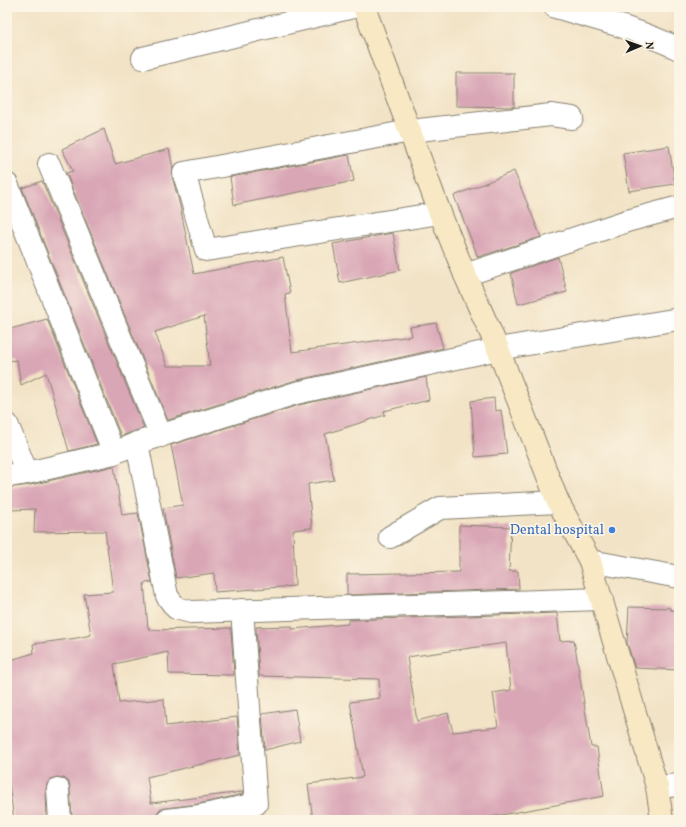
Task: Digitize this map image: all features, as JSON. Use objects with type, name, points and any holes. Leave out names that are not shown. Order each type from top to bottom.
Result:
[{"type":"main road","points":[[364,7],[440,213],[465,275],[498,349],[558,502],[590,562],[656,787],[662,820]]},
{"type":"street","points":[[143,58],[354,7]]},
{"type":"street","points":[[555,7],[603,14],[679,49]]},
{"type":"street","points":[[440,213],[206,250],[184,173],[410,131],[551,115],[572,118]]},
{"type":"street","points":[[49,164],[161,436]]},
{"type":"street","points":[[7,184],[114,453]]},
{"type":"street","points":[[465,275],[627,221],[679,207]]},
{"type":"street","points":[[7,424],[17,474],[114,453],[137,443],[296,393],[498,349],[679,318]]},
{"type":"street","points":[[137,443],[167,596],[176,608],[191,612],[602,599]]},
{"type":"street","points":[[390,537],[440,508],[558,502]]},
{"type":"street","points":[[590,562],[679,577]]},
{"type":"street","points":[[167,820],[200,816],[256,804],[242,610]]},
{"type":"street","points":[[656,787],[679,785]]},
{"type":"street","points":[[58,789],[60,820]]},
{"type":"building","points":[[456,73],[514,73],[514,107],[456,106]]},
{"type":"building","points":[[104,129],[115,164],[169,149],[173,168],[172,176],[180,206],[194,274],[283,257],[290,293],[285,294],[292,352],[412,336],[410,327],[436,323],[443,348],[293,381],[168,420],[66,173],[73,171],[62,149]],"holes":[[[204,316],[210,366],[167,366],[155,332]]]},
{"type":"building","points":[[669,146],[675,184],[629,191],[623,153]]},
{"type":"building","points":[[349,155],[354,181],[234,205],[230,177]]},
{"type":"building","points":[[514,171],[541,237],[478,257],[454,196]]},
{"type":"building","points":[[42,181],[144,428],[121,436],[22,188]]},
{"type":"building","points":[[393,233],[400,270],[340,283],[333,244]]},
{"type":"building","points":[[558,257],[567,292],[518,304],[511,273]]},
{"type":"building","points":[[47,319],[97,444],[69,451],[46,373],[21,385],[17,360],[7,361],[7,330]]},
{"type":"building","points":[[426,377],[429,400],[384,411],[385,415],[325,434],[334,480],[308,484],[312,528],[293,530],[295,586],[215,592],[214,573],[176,578],[163,508],[183,505],[171,445],[299,405]]},
{"type":"building","points":[[494,398],[495,411],[501,410],[507,454],[475,457],[471,401]]},
{"type":"building","points":[[114,466],[122,515],[138,513],[152,582],[144,583],[148,628],[150,628],[150,630],[231,628],[234,675],[169,674],[168,652],[114,664],[119,703],[164,699],[166,726],[237,717],[240,755],[147,777],[151,803],[243,792],[243,794],[198,804],[165,808],[159,810],[155,820],[72,820],[69,782],[64,778],[57,777],[51,779],[47,784],[47,820],[14,820],[7,770],[7,661],[34,653],[33,644],[91,635],[84,594],[113,592],[105,531],[34,532],[35,509],[12,510],[12,502],[7,502],[7,488],[30,485]]},
{"type":"building","points":[[459,525],[511,527],[509,571],[518,571],[519,589],[347,595],[347,574],[459,572]]},
{"type":"building","points":[[629,607],[670,608],[670,610],[679,611],[679,670],[635,668],[627,643]]},
{"type":"building","points":[[557,613],[560,641],[574,640],[591,747],[597,747],[604,796],[474,820],[313,820],[308,784],[363,777],[350,702],[380,698],[379,679],[259,676],[256,627],[292,626],[292,629],[348,624],[348,620]],"holes":[[[506,643],[511,690],[493,693],[498,727],[453,732],[448,713],[417,721],[407,657]]]},
{"type":"building","points":[[295,709],[300,741],[265,750],[262,714]]},
{"type":"place","name":"Dental hospital","points":[[612,530]]}]
